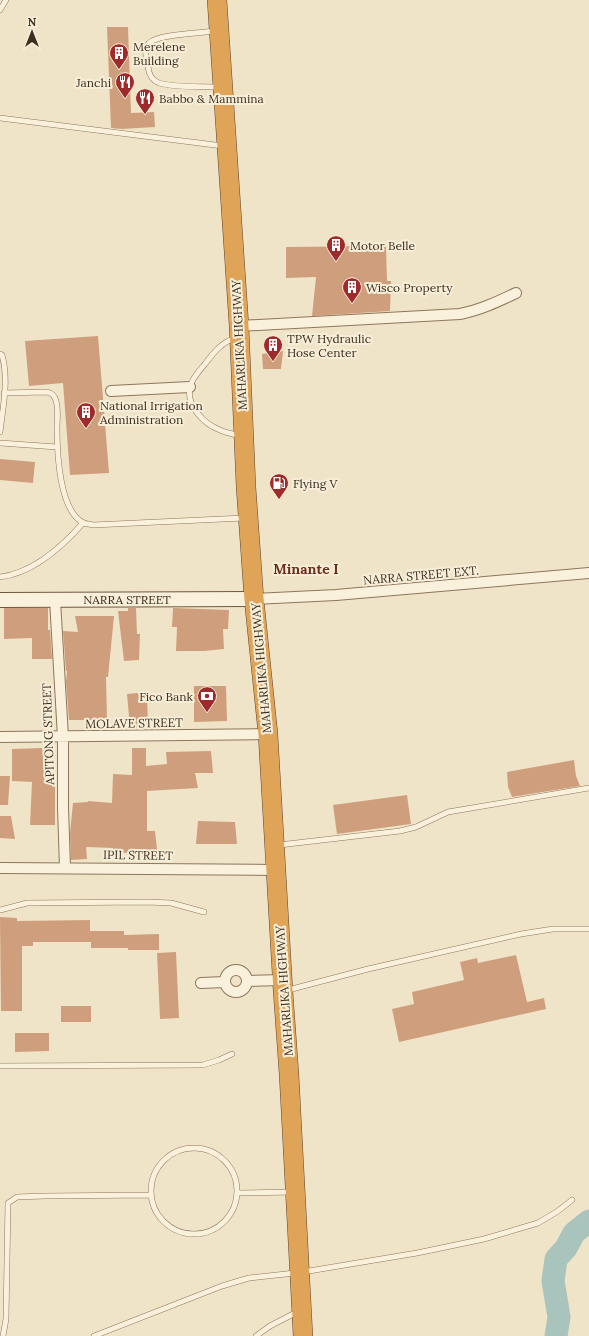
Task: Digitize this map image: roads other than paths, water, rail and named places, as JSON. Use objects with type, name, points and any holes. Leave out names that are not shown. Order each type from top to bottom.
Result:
[{"type":"highway","name":"MAHARLIKA HIGHWAY","points":[[217,0],[239,331],[243,437],[254,599],[268,734],[282,985],[296,1192],[303,1334]]},
{"type":"street","points":[[239,331],[460,314],[489,306],[516,293]]},
{"type":"street","points":[[111,391],[190,387]]},
{"type":"street","name":"NARRA STREET EXT.","points":[[254,599],[336,595],[589,573]]},
{"type":"street","name":"NARRA STREET","points":[[0,600],[254,599]]},
{"type":"street","name":"APITONG STREET","points":[[55,600],[63,737],[65,868]]},
{"type":"street","name":"MOLAVE STREET","points":[[0,737],[268,734]]},
{"type":"street","name":"IPIL STREET","points":[[0,868],[276,870]]},
{"type":"street","points":[[236,970],[244,973],[248,982],[245,989],[237,993],[229,990],[225,982],[228,973],[236,970]]},
{"type":"street","points":[[201,983],[225,982]]},
{"type":"street","points":[[248,982],[282,985]]},
{"type":"lane","points":[[0,10],[6,0]]},
{"type":"lane","points":[[219,31],[166,37],[154,40],[148,44],[146,49],[146,60],[149,74],[152,79],[158,83],[184,86],[223,87]]},
{"type":"lane","points":[[0,118],[226,147]]},
{"type":"lane","points":[[239,331],[218,348],[194,378],[190,387],[191,401],[194,409],[200,416],[221,431],[243,437]]},
{"type":"lane","points":[[0,354],[2,355],[4,366],[4,393],[0,432]]},
{"type":"lane","points":[[4,393],[50,392],[54,396],[57,404],[57,447],[62,486],[73,514],[83,522],[93,525],[249,518]]},
{"type":"lane","points":[[0,443],[57,447]]},
{"type":"lane","points":[[0,577],[6,577],[29,568],[44,559],[68,540],[83,522]]},
{"type":"lane","points":[[274,845],[400,831],[416,827],[448,812],[589,788]]},
{"type":"lane","points":[[0,910],[27,903],[147,902],[171,903],[204,912]]},
{"type":"lane","points":[[282,985],[368,969],[521,934],[553,929],[589,929]]},
{"type":"lane","points":[[0,1066],[203,1065],[232,1054]]},
{"type":"lane","points":[[194,1148],[211,1151],[225,1161],[235,1176],[238,1193],[234,1209],[223,1223],[212,1230],[199,1234],[182,1232],[167,1224],[156,1211],[151,1195],[151,1185],[162,1162],[177,1152],[194,1148]]},
{"type":"lane","points":[[238,1193],[296,1192]]},
{"type":"lane","points":[[3,1336],[6,1318],[8,1203],[17,1197],[151,1195]]},
{"type":"lane","points":[[94,1336],[222,1286],[249,1278],[417,1254],[484,1239],[538,1223],[558,1211],[572,1200]]},
{"type":"lane","points":[[256,1336],[270,1326],[301,1310]]},
{"type":"waterway","points":[[556,1336],[559,1317],[553,1281],[556,1259],[566,1248],[574,1233],[589,1221]]},
{"type":"place","name":"Merelene Building","points":[[119,70]]},
{"type":"place","name":"Janchi","points":[[125,99]]},
{"type":"place","name":"Babbo & Mammina","points":[[145,115]]},
{"type":"place","name":"Motor Belle","points":[[336,262]]},
{"type":"place","name":"Wisco Property","points":[[352,304]]},
{"type":"place","name":"TPW Hydraulic Hose Center","points":[[273,362]]},
{"type":"place","name":"National Irrigation Administration","points":[[86,429]]},
{"type":"place","name":"Flying V","points":[[279,500]]},
{"type":"place","name":"Fico Bank","points":[[207,713]]},
{"type":"district","name":"Minante I","points":[[306,569]]}]
